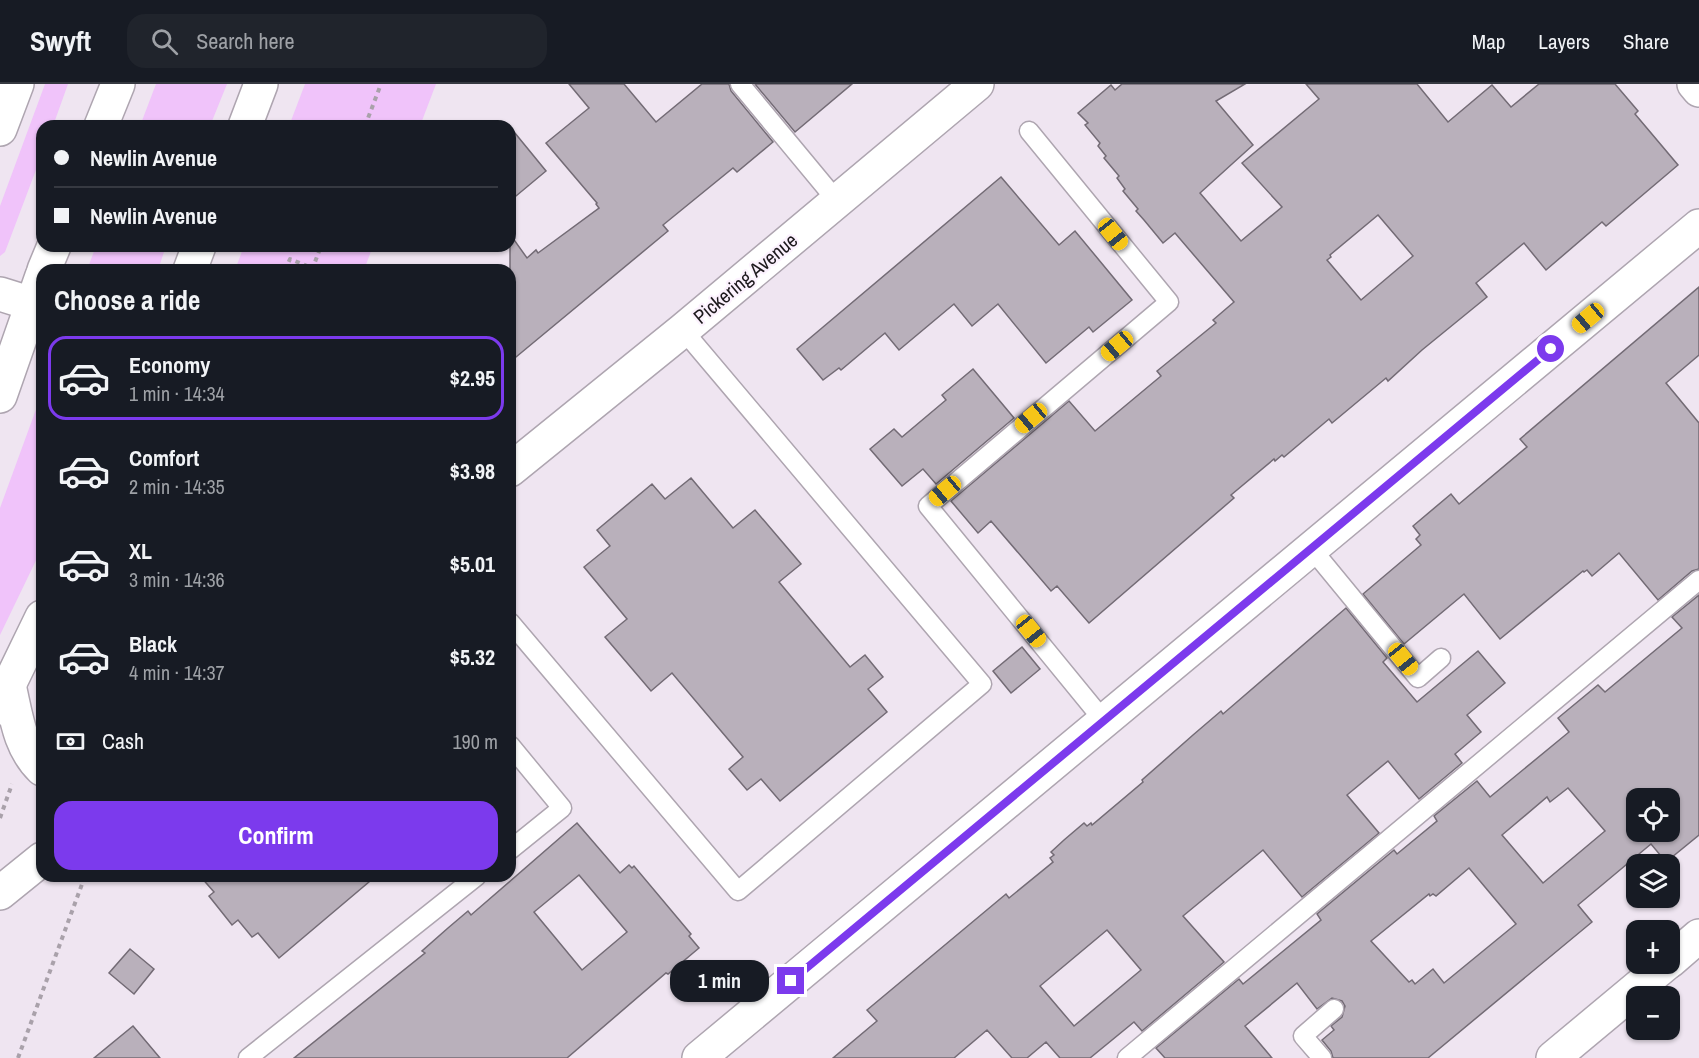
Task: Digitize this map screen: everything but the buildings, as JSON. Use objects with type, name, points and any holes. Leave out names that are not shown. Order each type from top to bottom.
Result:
[{"type":"street","points":[[0,129],[17,84]]},
{"type":"street","points":[[103,120],[118,84]]},
{"type":"street","points":[[247,120],[261,84]]},
{"type":"street","name":"Pickering Avenue","points":[[516,465],[683,330],[977,84]]},
{"type":"street","points":[[1694,84],[1699,90]]},
{"type":"street","points":[[699,1058],[1699,226]]},
{"type":"street","points":[[0,294],[36,290]]},
{"type":"street","points":[[0,396],[36,293]]},
{"type":"street","points":[[28,773],[29,754],[4,696],[36,629]]},
{"type":"street","points":[[0,893],[36,864]]},
{"type":"street","points":[[1680,952],[1699,936]]},
{"type":"street","points":[[1553,1058],[1654,974]]},
{"type":"lane","points":[[740,84],[837,201]]},
{"type":"lane","points":[[1029,131],[1169,302],[928,506],[1104,721]]},
{"type":"lane","points":[[516,629],[738,891],[982,684],[683,330]]},
{"type":"lane","points":[[1311,548],[1418,678],[1441,658]]},
{"type":"lane","points":[[1128,1058],[1699,580]]},
{"type":"lane","points":[[516,752],[562,808],[516,845]]},
{"type":"lane","points":[[248,1058],[469,882]]},
{"type":"lane","points":[[1322,1058],[1303,1036],[1334,1009]]},
{"type":"path","points":[[367,120],[381,84]]},
{"type":"path","points":[[288,264],[290,259],[301,264]]},
{"type":"path","points":[[0,818],[28,773]]},
{"type":"path","points":[[18,1058],[83,882]]},
{"type":"shaded area","points":[[45,84],[68,84],[55,120],[36,120],[36,170],[5,252],[0,256],[0,206]]},
{"type":"shaded area","points":[[156,84],[227,84],[212,120],[142,120]]},
{"type":"shaded area","points":[[305,84],[436,84],[422,120],[291,120]]},
{"type":"shaded area","points":[[94,252],[164,252],[160,264],[89,264]]},
{"type":"shaded area","points":[[242,252],[371,252],[366,264],[237,264]]},
{"type":"shaded area","points":[[36,409],[36,560],[0,635],[0,508]]},
{"type":"route","points":[[791,981],[1551,349]]}]
